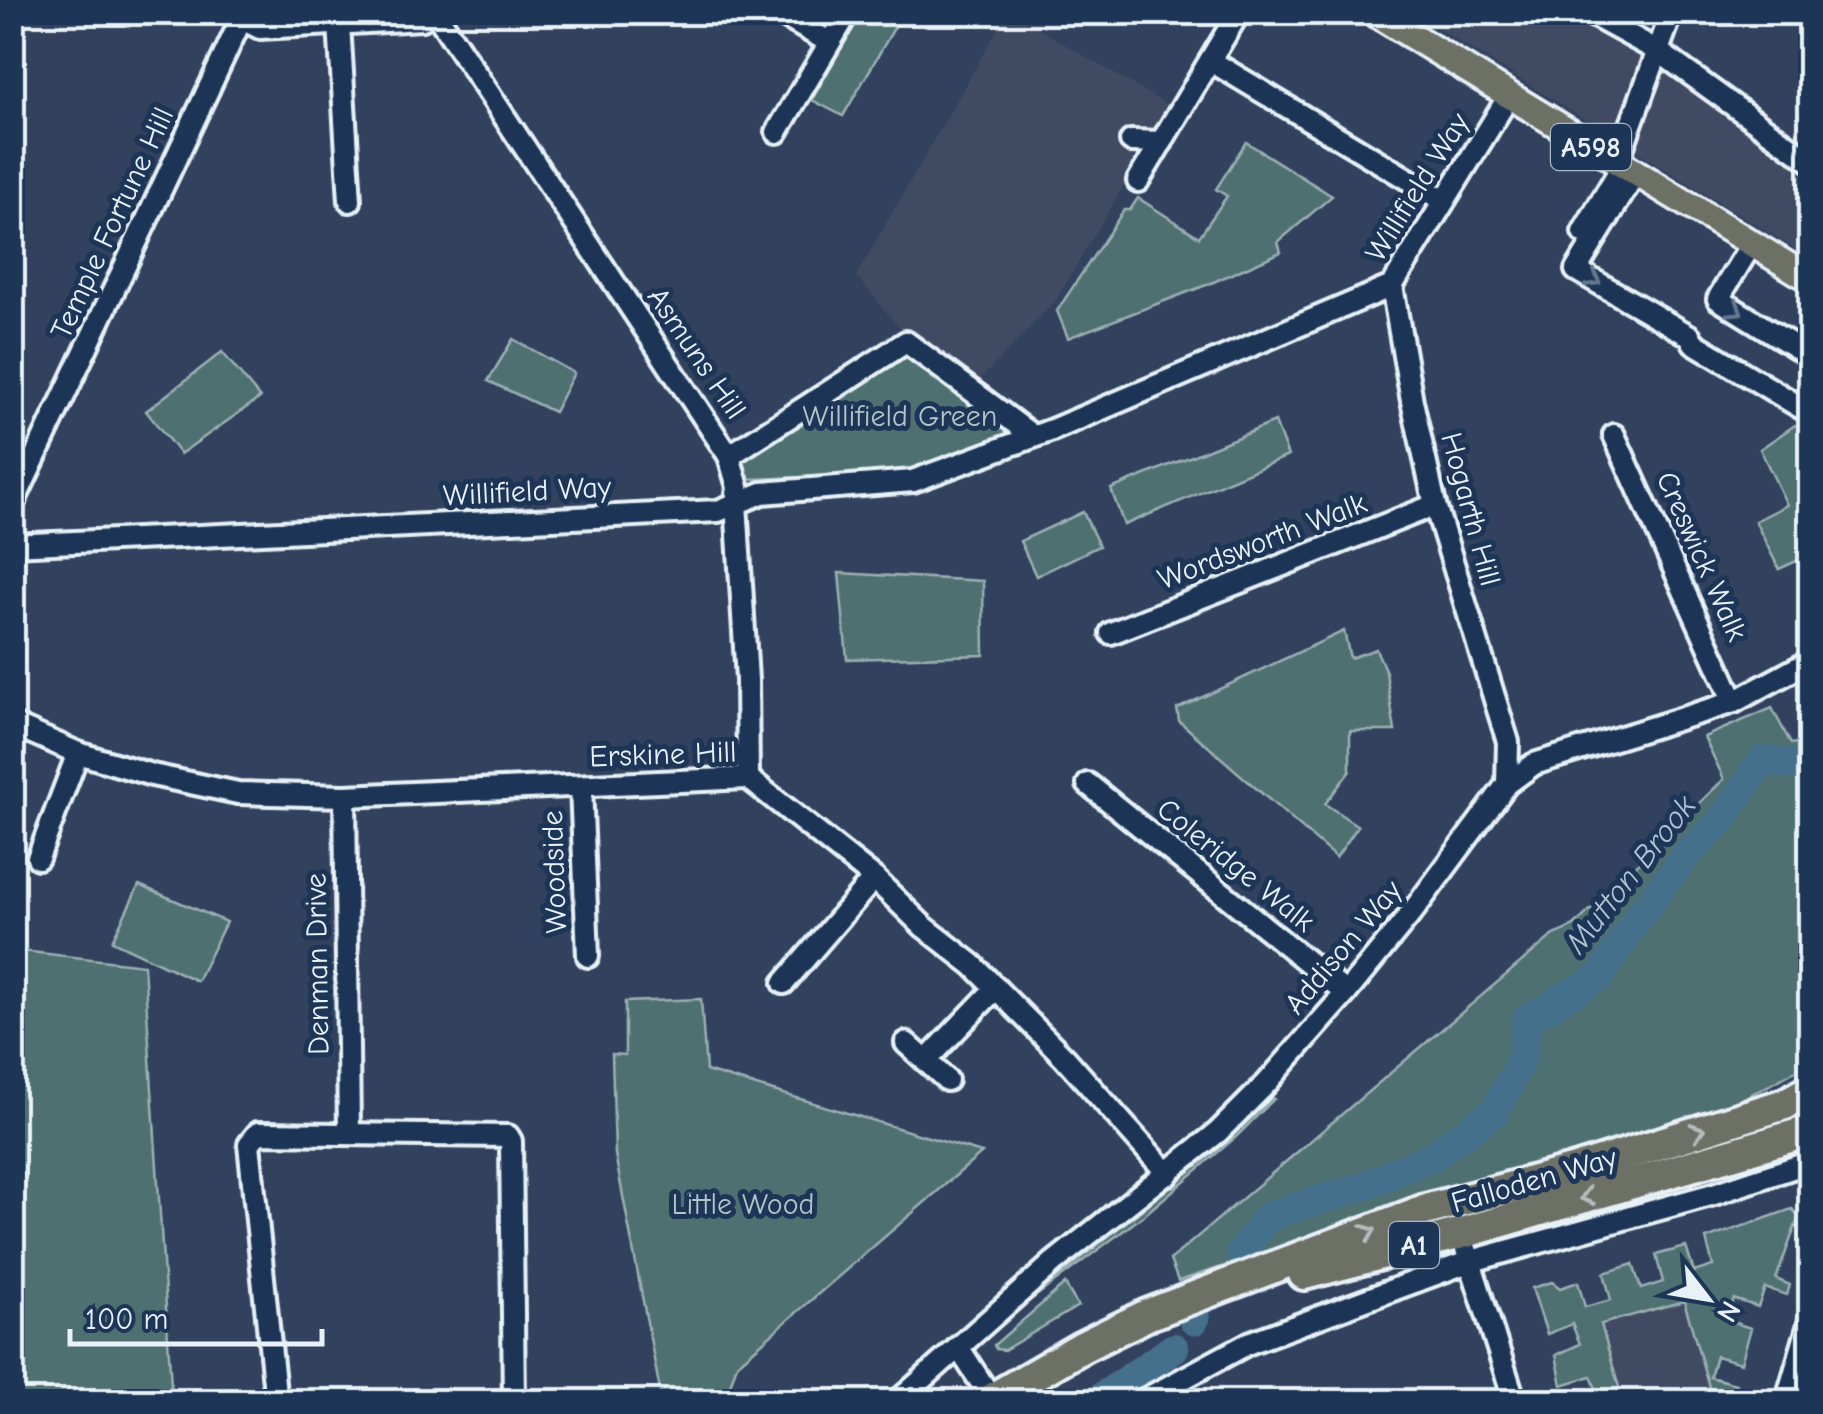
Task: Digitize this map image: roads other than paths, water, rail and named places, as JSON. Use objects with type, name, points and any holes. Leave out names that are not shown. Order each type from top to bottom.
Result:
[{"type":"highway","name":"Falloden Way","points":[[989,1400],[1147,1315],[1426,1210],[1572,1171],[1784,1104],[1810,1090]]},
{"type":"highway","name":"Falloden Way","points":[[1147,1315],[1465,1247],[1810,1131]]},
{"type":"highway","points":[[1454,1203],[1465,1247]]},
{"type":"main road","name":"A598","points":[[1389,17],[1509,96],[1810,279]]},
{"type":"street","points":[[236,16],[260,28],[422,19],[434,12]]},
{"type":"street","name":"Asmuns Hill","points":[[434,12],[729,456],[738,487],[748,778]]},
{"type":"street","points":[[777,12],[829,42]]},
{"type":"street","points":[[777,132],[848,12]]},
{"type":"street","points":[[1138,181],[1239,12]]},
{"type":"street","points":[[1587,12],[1658,50],[1810,161]]},
{"type":"street","points":[[1672,12],[1625,168],[1576,270],[1690,336],[1694,343],[1810,413]]},
{"type":"street","name":"Temple Fortune Hill","points":[[12,506],[236,16]]},
{"type":"street","points":[[339,24],[350,201]]},
{"type":"street","points":[[1211,61],[1444,201]]},
{"type":"street","name":"Willifield Way","points":[[12,545],[699,512],[718,510],[762,493],[913,481],[1032,436],[1392,286],[1509,96]]},
{"type":"street","points":[[1131,140],[1162,142]]},
{"type":"street","points":[[1583,232],[1625,168]]},
{"type":"street","points":[[1752,243],[1718,299],[1810,356]]},
{"type":"street","name":"Hogarth Hill","points":[[1392,286],[1435,505],[1508,742],[1507,784]]},
{"type":"street","points":[[729,456],[906,342],[1032,436]]},
{"type":"street","name":"Creswick Walk","points":[[1614,435],[1734,702]]},
{"type":"street","name":"Wordsworth Walk","points":[[1111,633],[1435,505]]},
{"type":"street","name":"Addison Way","points":[[897,1402],[1054,1262],[1218,1132],[1266,1084],[1414,911],[1507,784],[1534,764],[1734,702],[1810,661]]},
{"type":"street","name":"Erskine Hill","points":[[12,724],[78,753],[238,793],[345,796],[748,778],[874,878],[923,926],[973,965],[1064,1058],[1168,1174]]},
{"type":"street","points":[[1508,742],[1534,764]]},
{"type":"street","points":[[38,858],[78,753]]},
{"type":"street","name":"Coleridge Walk","points":[[1088,784],[1346,993]]},
{"type":"street","name":"Woodside","points":[[581,786],[588,956]]},
{"type":"street","name":"Denman Drive","points":[[345,796],[349,1132]]},
{"type":"street","points":[[784,984],[874,878]]},
{"type":"street","points":[[926,1061],[996,988]]},
{"type":"street","points":[[906,1043],[947,1080]]},
{"type":"street","points":[[276,1402],[249,1144],[258,1133],[349,1132],[508,1136],[514,1402]]},
{"type":"street","points":[[1140,1402],[1249,1343],[1465,1247],[1714,1194],[1810,1162]]},
{"type":"street","points":[[1465,1247],[1515,1402]]},
{"type":"street","points":[[1786,1402],[1810,1322]]},
{"type":"street","points":[[958,1347],[989,1400]]},
{"type":"waterway","name":"Mutton Brook","points":[[1241,1253],[1268,1216],[1365,1186],[1434,1155],[1495,1111],[1523,1057],[1526,1020],[1600,977],[1636,920],[1685,857],[1722,820],[1763,760],[1810,767]]},
{"type":"waterway","name":"Mutton Brook","points":[[1095,1402],[1174,1348]]},
{"type":"park label","name":"Willifield Green","points":[[900,416]]},
{"type":"park label","name":"Little Wood","points":[[743,1204]]}]
